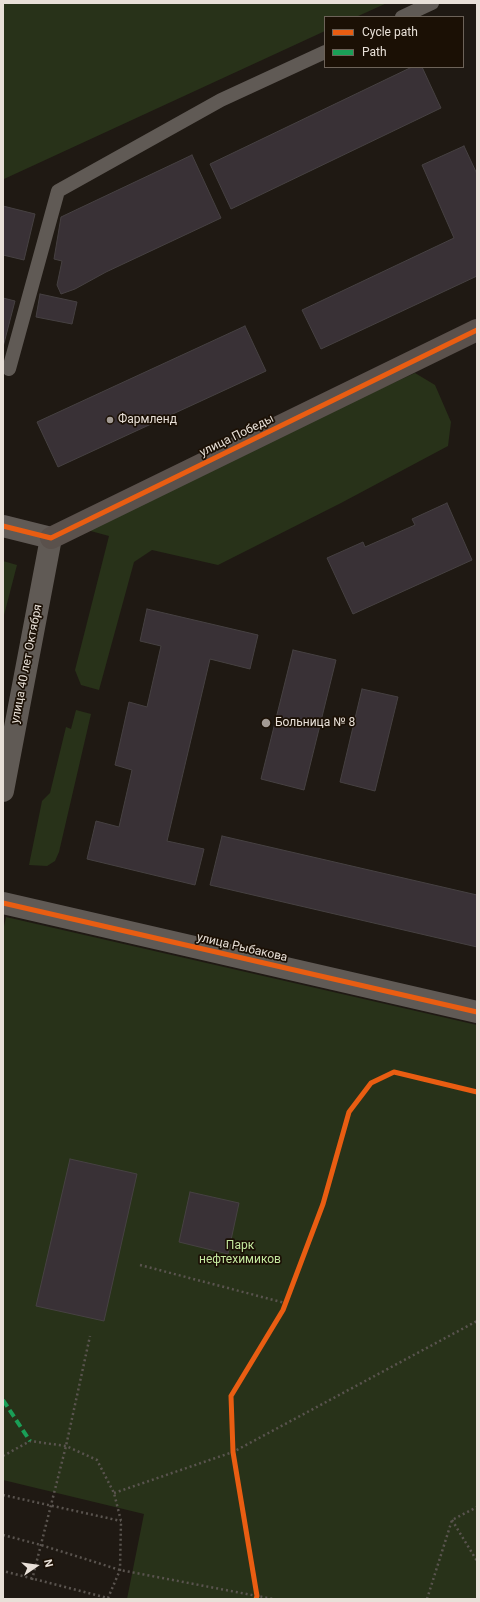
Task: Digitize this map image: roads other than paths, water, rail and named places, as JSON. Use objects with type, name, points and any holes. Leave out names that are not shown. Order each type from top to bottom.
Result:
[{"type":"street","name":"улица Победы","points":[[51,538],[477,330]]},
{"type":"street","points":[[3,526],[51,538]]},
{"type":"street","name":"улица 40 лет Октября","points":[[3,791],[51,538]]},
{"type":"street","name":"улица Рыбакова","points":[[3,903],[477,1012]]},
{"type":"lane","points":[[404,16],[432,3]]},
{"type":"lane","points":[[9,369],[58,191],[221,100],[324,52]]},
{"type":"place","name":"Фармленд","points":[[110,420]]},
{"type":"place","name":"Больница № 8","points":[[266,723]]},
{"type":"park label","name":"Парк нефтехимиков","points":[[240,1253]]}]
